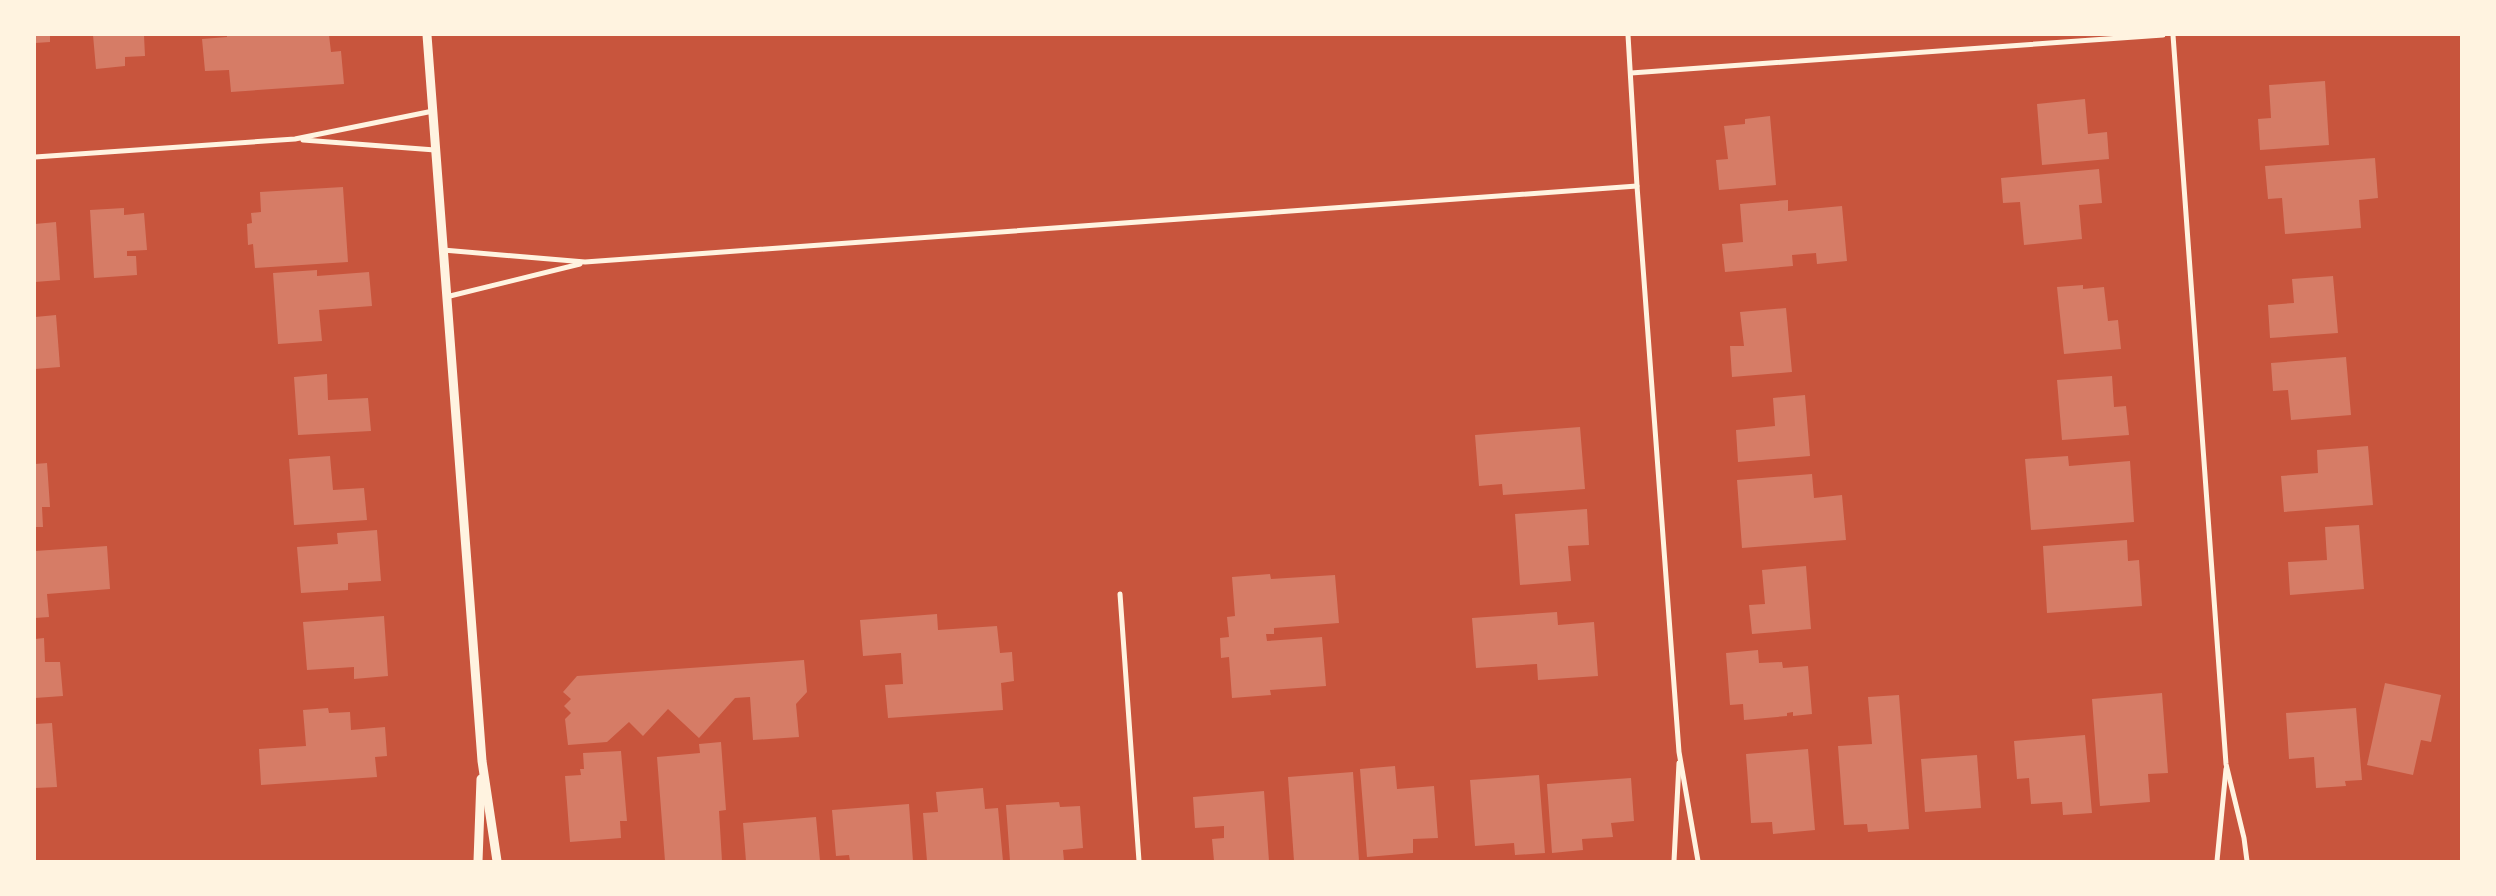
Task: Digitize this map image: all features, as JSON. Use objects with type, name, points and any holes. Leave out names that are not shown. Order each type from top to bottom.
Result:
[{"type":"street","points":[[427,35],[482,761],[497,861]]},
{"type":"street","points":[[1628,35],[1637,186],[1679,752],[1698,861]]},
{"type":"street","points":[[1631,73],[2164,35]]},
{"type":"street","points":[[2173,35],[2226,764],[2217,861]]},
{"type":"street","points":[[35,157],[295,139],[433,111]]},
{"type":"street","points":[[295,139],[435,150]]},
{"type":"street","points":[[442,250],[585,262],[1637,186]]},
{"type":"street","points":[[446,297],[585,262]]},
{"type":"street","points":[[1120,594],[1139,861]]},
{"type":"street","points":[[1674,861],[1679,752]]},
{"type":"street","points":[[478,861],[482,761]]},
{"type":"street","points":[[2226,764],[2244,838],[2247,861]]},
{"type":"building","points":[[35,35],[50,35],[50,42],[35,43]]},
{"type":"building","points":[[93,35],[144,35],[145,56],[125,57],[125,66],[96,69]]},
{"type":"building","points":[[227,35],[329,35],[331,52],[341,51],[344,84],[231,92],[229,70],[205,71],[202,39],[227,37]]},
{"type":"building","points":[[2325,81],[2329,145],[2260,150],[2258,119],[2271,118],[2269,85]]},
{"type":"building","points":[[2085,99],[2088,134],[2107,132],[2109,159],[2042,165],[2037,104]]},
{"type":"building","points":[[1770,116],[1776,185],[1719,190],[1716,160],[1728,159],[1724,126],[1745,124],[1745,119]]},
{"type":"building","points":[[2375,158],[2378,198],[2359,200],[2361,228],[2285,234],[2282,198],[2268,199],[2265,166]]},
{"type":"building","points":[[2099,169],[2102,203],[2079,205],[2082,239],[2024,245],[2020,202],[2003,203],[2001,178]]},
{"type":"building","points":[[343,187],[348,262],[255,268],[253,244],[248,245],[247,224],[252,223],[251,213],[261,212],[260,192]]},
{"type":"building","points":[[1788,200],[1788,211],[1842,206],[1847,261],[1817,264],[1816,253],[1792,255],[1793,266],[1725,272],[1722,244],[1743,242],[1740,204]]},
{"type":"building","points":[[124,208],[124,215],[144,213],[147,250],[127,251],[127,256],[136,256],[137,275],[94,278],[90,210]]},
{"type":"building","points":[[56,222],[60,280],[35,282],[35,224]]},
{"type":"building","points":[[317,270],[317,276],[369,272],[372,306],[319,310],[322,341],[278,344],[273,273]]},
{"type":"building","points":[[2333,276],[2338,333],[2270,338],[2268,305],[2294,303],[2292,279]]},
{"type":"building","points":[[2083,285],[2083,289],[2104,287],[2108,321],[2118,320],[2121,349],[2064,354],[2057,287]]},
{"type":"building","points":[[1786,308],[1792,372],[1732,377],[1730,346],[1744,346],[1740,312]]},
{"type":"building","points":[[56,315],[60,367],[35,369],[35,317]]},
{"type":"building","points":[[2346,357],[2351,415],[2291,420],[2288,390],[2273,391],[2271,363]]},
{"type":"building","points":[[327,374],[328,400],[368,398],[371,431],[298,435],[294,377]]},
{"type":"building","points":[[2112,376],[2114,407],[2126,406],[2129,435],[2062,440],[2057,380]]},
{"type":"building","points":[[1805,395],[1810,456],[1738,462],[1736,430],[1775,426],[1773,398]]},
{"type":"building","points":[[1580,427],[1585,489],[1503,495],[1502,484],[1479,486],[1475,435]]},
{"type":"building","points":[[2368,446],[2373,505],[2284,512],[2281,476],[2318,473],[2317,450]]},
{"type":"building","points":[[330,456],[333,490],[364,488],[367,520],[294,525],[289,459]]},
{"type":"building","points":[[2068,456],[2069,466],[2130,461],[2134,522],[2031,530],[2025,459]]},
{"type":"building","points":[[47,463],[50,507],[42,507],[43,527],[35,527],[35,464]]},
{"type":"building","points":[[1812,474],[1814,498],[1842,495],[1846,540],[1742,548],[1737,480]]},
{"type":"building","points":[[1587,509],[1589,545],[1568,546],[1571,581],[1520,585],[1515,514]]},
{"type":"building","points":[[2359,525],[2364,589],[2290,595],[2288,562],[2327,560],[2325,527]]},
{"type":"building","points":[[377,530],[381,581],[348,583],[348,590],[301,593],[297,547],[338,544],[337,533]]},
{"type":"building","points":[[2127,540],[2128,561],[2139,560],[2142,606],[2047,613],[2043,546]]},
{"type":"building","points":[[107,546],[110,589],[47,594],[49,617],[35,618],[35,551]]},
{"type":"building","points":[[1806,566],[1811,629],[1752,634],[1749,605],[1765,604],[1762,570]]},
{"type":"building","points":[[1270,574],[1271,579],[1335,575],[1339,623],[1274,628],[1274,634],[1266,634],[1267,641],[1322,637],[1326,686],[1270,690],[1271,695],[1232,698],[1229,657],[1221,658],[1220,638],[1229,637],[1227,617],[1235,616],[1232,577]]},
{"type":"building","points":[[1557,612],[1558,625],[1594,622],[1598,676],[1538,680],[1537,664],[1476,668],[1472,618]]},
{"type":"building","points":[[937,614],[938,630],[997,626],[1000,653],[1012,652],[1014,681],[1001,683],[1003,710],[888,718],[885,685],[903,684],[901,653],[863,656],[860,620]]},
{"type":"building","points":[[384,616],[388,676],[354,679],[354,667],[307,670],[303,622]]},
{"type":"building","points":[[44,638],[45,662],[60,662],[63,696],[35,698],[35,639]]},
{"type":"building","points":[[1758,650],[1759,663],[1782,662],[1783,668],[1808,666],[1812,714],[1793,716],[1793,712],[1787,713],[1787,716],[1744,720],[1743,704],[1730,705],[1726,653]]},
{"type":"building","points":[[804,660],[807,692],[796,704],[799,737],[753,740],[750,697],[735,698],[699,738],[668,709],[643,736],[629,722],[607,742],[568,745],[565,719],[571,713],[564,706],[571,699],[563,692],[577,676]]},
{"type":"building","points":[[2385,683],[2441,695],[2431,742],[2421,740],[2413,775],[2367,765]]},
{"type":"building","points":[[2162,693],[2168,773],[2148,774],[2150,802],[2100,806],[2092,699]]},
{"type":"building","points":[[1899,695],[1909,829],[1868,832],[1867,824],[1844,825],[1838,746],[1872,744],[1868,697]]},
{"type":"building","points":[[328,708],[329,713],[350,712],[351,730],[385,727],[387,756],[375,757],[377,777],[261,785],[259,749],[306,746],[303,710]]},
{"type":"building","points":[[2356,708],[2362,780],[2345,781],[2346,786],[2316,788],[2314,757],[2289,759],[2286,713]]},
{"type":"building","points":[[52,723],[57,787],[35,788],[35,724]]},
{"type":"building","points":[[2085,735],[2092,813],[2063,815],[2062,802],[2031,804],[2029,778],[2017,779],[2014,741]]},
{"type":"building","points":[[721,742],[726,810],[719,811],[722,861],[665,861],[657,757],[700,753],[699,744]]},
{"type":"building","points":[[1808,749],[1815,830],[1773,834],[1772,822],[1751,823],[1746,754]]},
{"type":"building","points":[[621,751],[627,821],[620,821],[621,838],[570,842],[565,776],[581,775],[580,769],[584,769],[583,753]]},
{"type":"building","points":[[1977,755],[1981,808],[1925,812],[1921,759]]},
{"type":"building","points":[[1395,766],[1397,789],[1434,786],[1438,838],[1413,839],[1413,853],[1367,857],[1360,769]]},
{"type":"building","points":[[1353,772],[1359,861],[1294,861],[1288,777]]},
{"type":"building","points":[[1539,775],[1545,853],[1515,855],[1514,843],[1475,846],[1470,780]]},
{"type":"building","points":[[1631,778],[1634,821],[1611,823],[1613,837],[1582,839],[1583,850],[1552,853],[1547,784]]},
{"type":"building","points":[[983,788],[985,809],[998,808],[1003,861],[927,861],[923,813],[938,812],[936,792]]},
{"type":"building","points":[[1264,791],[1269,861],[1214,861],[1212,839],[1224,838],[1224,826],[1195,828],[1193,797]]},
{"type":"building","points":[[1059,802],[1060,807],[1080,806],[1083,848],[1063,850],[1064,861],[1010,861],[1006,805]]},
{"type":"building","points":[[909,804],[913,861],[850,861],[849,855],[836,856],[832,810]]},
{"type":"building","points":[[816,817],[820,861],[746,861],[743,823]]}]
